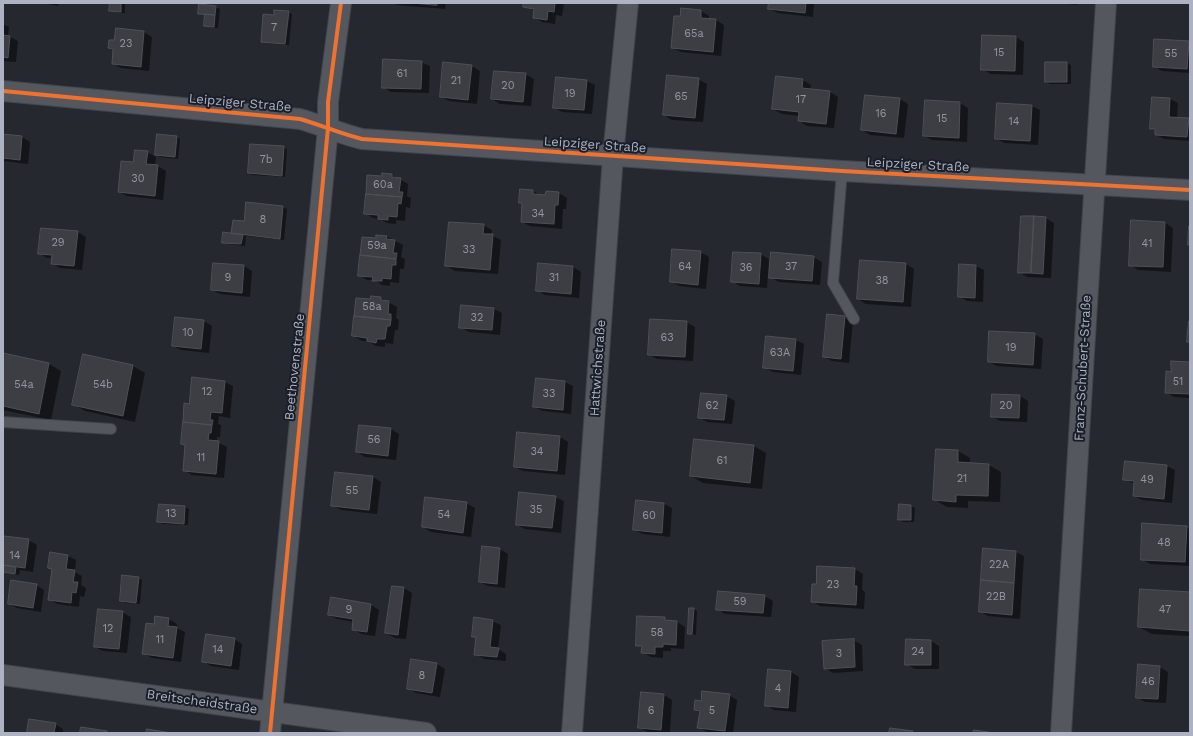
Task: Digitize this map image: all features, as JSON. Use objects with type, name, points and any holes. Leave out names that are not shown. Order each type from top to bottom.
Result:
[{"type":"street","name":"Beethovenstraße","points":[[270,733],[328,128],[328,102],[341,3]]},
{"type":"street","name":"Hattwichstraße","points":[[572,733],[613,156],[628,3]]},
{"type":"street","name":"Franz-Schubert-Straße","points":[[1061,733],[1093,185],[1106,3]]},
{"type":"street","name":"Leipziger Straße","points":[[3,91],[300,119],[342,134],[362,139],[842,171],[1190,190]]},
{"type":"street","name":"Breitscheidstraße","points":[[3,675],[426,733]]},
{"type":"lane","points":[[842,171],[833,283],[854,319]]},
{"type":"lane","points":[[3,422],[111,429]]},
{"type":"building","points":[[110,3],[121,3],[121,12],[109,11]]},
{"type":"building","points":[[413,3],[437,3],[437,5]]},
{"type":"building","points":[[524,3],[555,3],[554,12],[548,11],[547,20],[533,18],[534,9],[523,7]]},
{"type":"building","points":[[769,3],[806,3],[805,13],[768,9]]},
{"type":"building","points":[[199,4],[216,6],[215,15],[198,14]]},
{"type":"building","points":[[681,8],[701,10],[701,18],[716,19],[713,52],[671,48],[674,16],[680,16]]},
{"type":"building","points":[[274,10],[289,11],[285,44],[261,42],[263,14],[274,15]]},
{"type":"building","points":[[205,14],[215,15],[214,27],[204,26]]},
{"type":"building","points":[[116,28],[144,31],[141,67],[112,64],[113,49],[108,48],[109,40],[114,40]]},
{"type":"building","points":[[3,35],[10,36],[8,58],[3,57]]},
{"type":"building","points":[[982,35],[1016,36],[1015,71],[981,70]]},
{"type":"building","points":[[1154,39],[1189,41],[1187,69],[1153,67]]},
{"type":"building","points":[[383,59],[422,61],[421,89],[382,88]]},
{"type":"building","points":[[443,62],[472,65],[468,100],[440,97]]},
{"type":"building","points":[[1045,62],[1067,62],[1067,82],[1045,82]]},
{"type":"building","points":[[494,71],[526,73],[523,102],[491,99]]},
{"type":"building","points":[[667,75],[699,78],[695,118],[663,115]]},
{"type":"building","points":[[776,76],[803,79],[802,88],[830,91],[826,124],[798,121],[799,112],[772,109]]},
{"type":"building","points":[[556,77],[587,80],[584,110],[553,108]]},
{"type":"building","points":[[865,95],[900,98],[896,134],[861,130]]},
{"type":"building","points":[[1152,97],[1170,98],[1169,117],[1189,118],[1187,137],[1155,135],[1155,129],[1150,129]]},
{"type":"building","points":[[925,100],[960,102],[959,138],[923,136]]},
{"type":"building","points":[[997,103],[1032,105],[1030,141],[995,139]]},
{"type":"building","points":[[3,134],[22,136],[20,160],[3,158]]},
{"type":"building","points":[[157,134],[177,136],[175,157],[155,155]]},
{"type":"building","points":[[250,144],[284,146],[282,176],[248,173]]},
{"type":"building","points":[[135,150],[148,151],[146,164],[158,165],[155,196],[118,192],[121,161],[133,162]]},
{"type":"building","points":[[382,173],[392,174],[392,177],[401,178],[399,192],[403,192],[402,197],[366,194],[367,175],[382,176]]},
{"type":"building","points":[[520,189],[533,190],[533,194],[545,195],[546,191],[559,192],[558,205],[555,205],[554,224],[521,222],[522,203],[519,203]]},
{"type":"building","points":[[366,194],[402,197],[401,204],[398,203],[397,217],[388,216],[388,220],[378,219],[378,215],[364,214]]},
{"type":"building","points":[[246,202],[283,206],[280,239],[231,233],[233,220],[244,221]]},
{"type":"building","points":[[1021,216],[1034,216],[1031,273],[1018,273]]},
{"type":"building","points":[[1034,216],[1046,217],[1043,274],[1031,273]]},
{"type":"building","points":[[1131,220],[1165,222],[1163,267],[1129,266]]},
{"type":"building","points":[[449,222],[484,224],[483,234],[493,234],[490,270],[445,266]]},
{"type":"building","points":[[1189,226],[1190,245],[1188,245]]},
{"type":"building","points":[[41,228],[78,231],[74,266],[51,264],[52,255],[38,254]]},
{"type":"building","points":[[223,232],[243,235],[241,244],[222,243]]},
{"type":"building","points":[[376,235],[387,236],[386,239],[395,240],[393,253],[397,253],[396,259],[360,255],[362,237],[376,238]]},
{"type":"building","points":[[672,249],[701,251],[698,285],[670,282]]},
{"type":"building","points":[[733,252],[761,253],[759,284],[731,282]]},
{"type":"building","points":[[771,252],[814,256],[812,281],[769,278]]},
{"type":"building","points":[[360,255],[396,259],[396,265],[392,265],[391,279],[382,278],[382,281],[372,281],[373,277],[358,276]]},
{"type":"building","points":[[860,260],[906,263],[903,302],[857,299]]},
{"type":"building","points":[[213,263],[244,265],[242,293],[211,290]]},
{"type":"building","points":[[538,263],[573,266],[571,294],[536,291]]},
{"type":"building","points":[[959,264],[976,265],[975,298],[958,297]]},
{"type":"building","points":[[371,296],[381,297],[381,300],[389,301],[388,314],[391,314],[391,320],[354,316],[356,298],[370,299]]},
{"type":"building","points":[[461,305],[494,308],[492,330],[459,328]]},
{"type":"building","points":[[827,314],[845,316],[841,359],[823,357]]},
{"type":"building","points":[[354,316],[391,320],[390,326],[387,326],[385,339],[377,339],[376,343],[367,341],[367,338],[352,336]]},
{"type":"building","points":[[175,317],[204,320],[201,349],[172,346]]},
{"type":"building","points":[[650,319],[687,321],[685,357],[648,355]]},
{"type":"building","points":[[1189,321],[1190,342],[1187,342]]},
{"type":"building","points":[[989,331],[1035,333],[1033,365],[988,362]]},
{"type":"building","points":[[766,336],[796,339],[793,371],[763,368]]},
{"type":"building","points":[[3,353],[49,363],[39,414],[3,406]]},
{"type":"building","points":[[83,354],[133,365],[123,416],[72,405]]},
{"type":"building","points":[[1171,361],[1190,362],[1190,394],[1165,393],[1166,371],[1171,372]]},
{"type":"building","points":[[192,377],[225,381],[222,413],[211,412],[210,420],[213,420],[212,425],[183,422],[184,403],[189,404]]},
{"type":"building","points":[[536,378],[565,381],[563,410],[533,407]]},
{"type":"building","points":[[701,393],[727,395],[724,420],[698,418]]},
{"type":"building","points":[[992,394],[1020,395],[1019,418],[991,417]]},
{"type":"building","points":[[183,422],[212,425],[208,440],[219,441],[216,474],[183,471],[185,445],[181,444]]},
{"type":"building","points":[[359,425],[391,428],[388,456],[356,452]]},
{"type":"building","points":[[517,432],[560,436],[557,471],[514,467]]},
{"type":"building","points":[[694,439],[754,445],[750,483],[690,476]]},
{"type":"building","points":[[936,449],[958,450],[958,462],[989,464],[988,496],[956,495],[956,502],[933,500]]},
{"type":"building","points":[[1125,461],[1167,465],[1164,499],[1133,496],[1134,481],[1123,480]]},
{"type":"building","points":[[335,472],[373,476],[369,510],[331,506]]},
{"type":"building","points":[[519,492],[556,496],[552,528],[516,525]]},
{"type":"building","points":[[425,497],[467,502],[463,533],[422,527]]},
{"type":"building","points":[[636,500],[664,503],[662,533],[633,530]]},
{"type":"building","points":[[159,504],[185,506],[184,524],[157,522]]},
{"type":"building","points":[[899,504],[911,505],[911,520],[898,520]]},
{"type":"building","points":[[1142,523],[1187,526],[1185,562],[1141,560]]},
{"type":"building","points":[[4,536],[29,539],[25,568],[3,565]]},
{"type":"building","points":[[482,546],[500,548],[497,584],[479,582]]},
{"type":"building","points":[[983,548],[1016,551],[1014,583],[981,580]]},
{"type":"building","points":[[50,552],[68,555],[66,569],[75,570],[73,582],[78,582],[76,593],[72,592],[71,603],[48,600],[52,569],[48,568]]},
{"type":"building","points":[[3,565],[16,567],[15,574],[3,572]]},
{"type":"building","points":[[817,566],[855,568],[854,586],[857,586],[856,605],[811,602],[812,584],[816,584]]},
{"type":"building","points":[[122,575],[139,577],[136,603],[120,601]]},
{"type":"building","points":[[11,580],[37,584],[33,608],[8,604]]},
{"type":"building","points":[[981,580],[1014,583],[1012,615],[979,612]]},
{"type":"building","points":[[392,586],[404,587],[398,635],[385,633]]},
{"type":"building","points":[[1140,589],[1190,592],[1190,631],[1138,627]]},
{"type":"building","points":[[718,591],[765,595],[763,613],[716,610]]},
{"type":"building","points":[[331,597],[371,604],[367,632],[352,630],[353,619],[328,615]]},
{"type":"building","points":[[689,608],[694,608],[692,634],[688,634]]},
{"type":"building","points":[[98,609],[123,611],[119,649],[94,647]]},
{"type":"building","points":[[155,616],[169,618],[168,626],[177,627],[173,658],[142,654],[146,623],[154,624]]},
{"type":"building","points":[[637,616],[665,617],[665,620],[677,621],[676,645],[663,644],[663,647],[655,647],[655,654],[641,653],[642,646],[636,646]]},
{"type":"building","points":[[474,617],[493,620],[490,647],[499,648],[497,657],[474,655],[476,637],[472,637]]},
{"type":"building","points":[[206,634],[235,638],[231,666],[202,662]]},
{"type":"building","points":[[854,639],[855,667],[824,669],[822,641]]},
{"type":"building","points":[[906,639],[931,640],[931,665],[905,665]]},
{"type":"building","points":[[411,659],[437,663],[432,693],[407,689]]},
{"type":"building","points":[[1138,664],[1160,666],[1158,699],[1136,698]]},
{"type":"building","points":[[768,669],[791,671],[788,708],[765,706]]},
{"type":"building","points":[[702,691],[730,694],[725,731],[697,728],[700,711],[694,710],[695,700],[701,701]]},
{"type":"building","points":[[641,692],[664,694],[661,730],[638,728]]},
{"type":"building","points":[[29,719],[56,723],[54,733],[27,733]]},
{"type":"building","points":[[81,727],[107,731],[107,733],[80,733]]},
{"type":"building","points":[[890,728],[913,731],[912,733],[889,733]]},
{"type":"building","points":[[147,729],[172,733],[146,733]]},
{"type":"building","points":[[974,730],[995,733],[973,733]]},
{"type":"cycle path","points":[[270,733],[328,128],[328,102],[341,3]]},
{"type":"cycle path","points":[[3,91],[300,119],[362,139],[842,171],[1190,190]]}]
